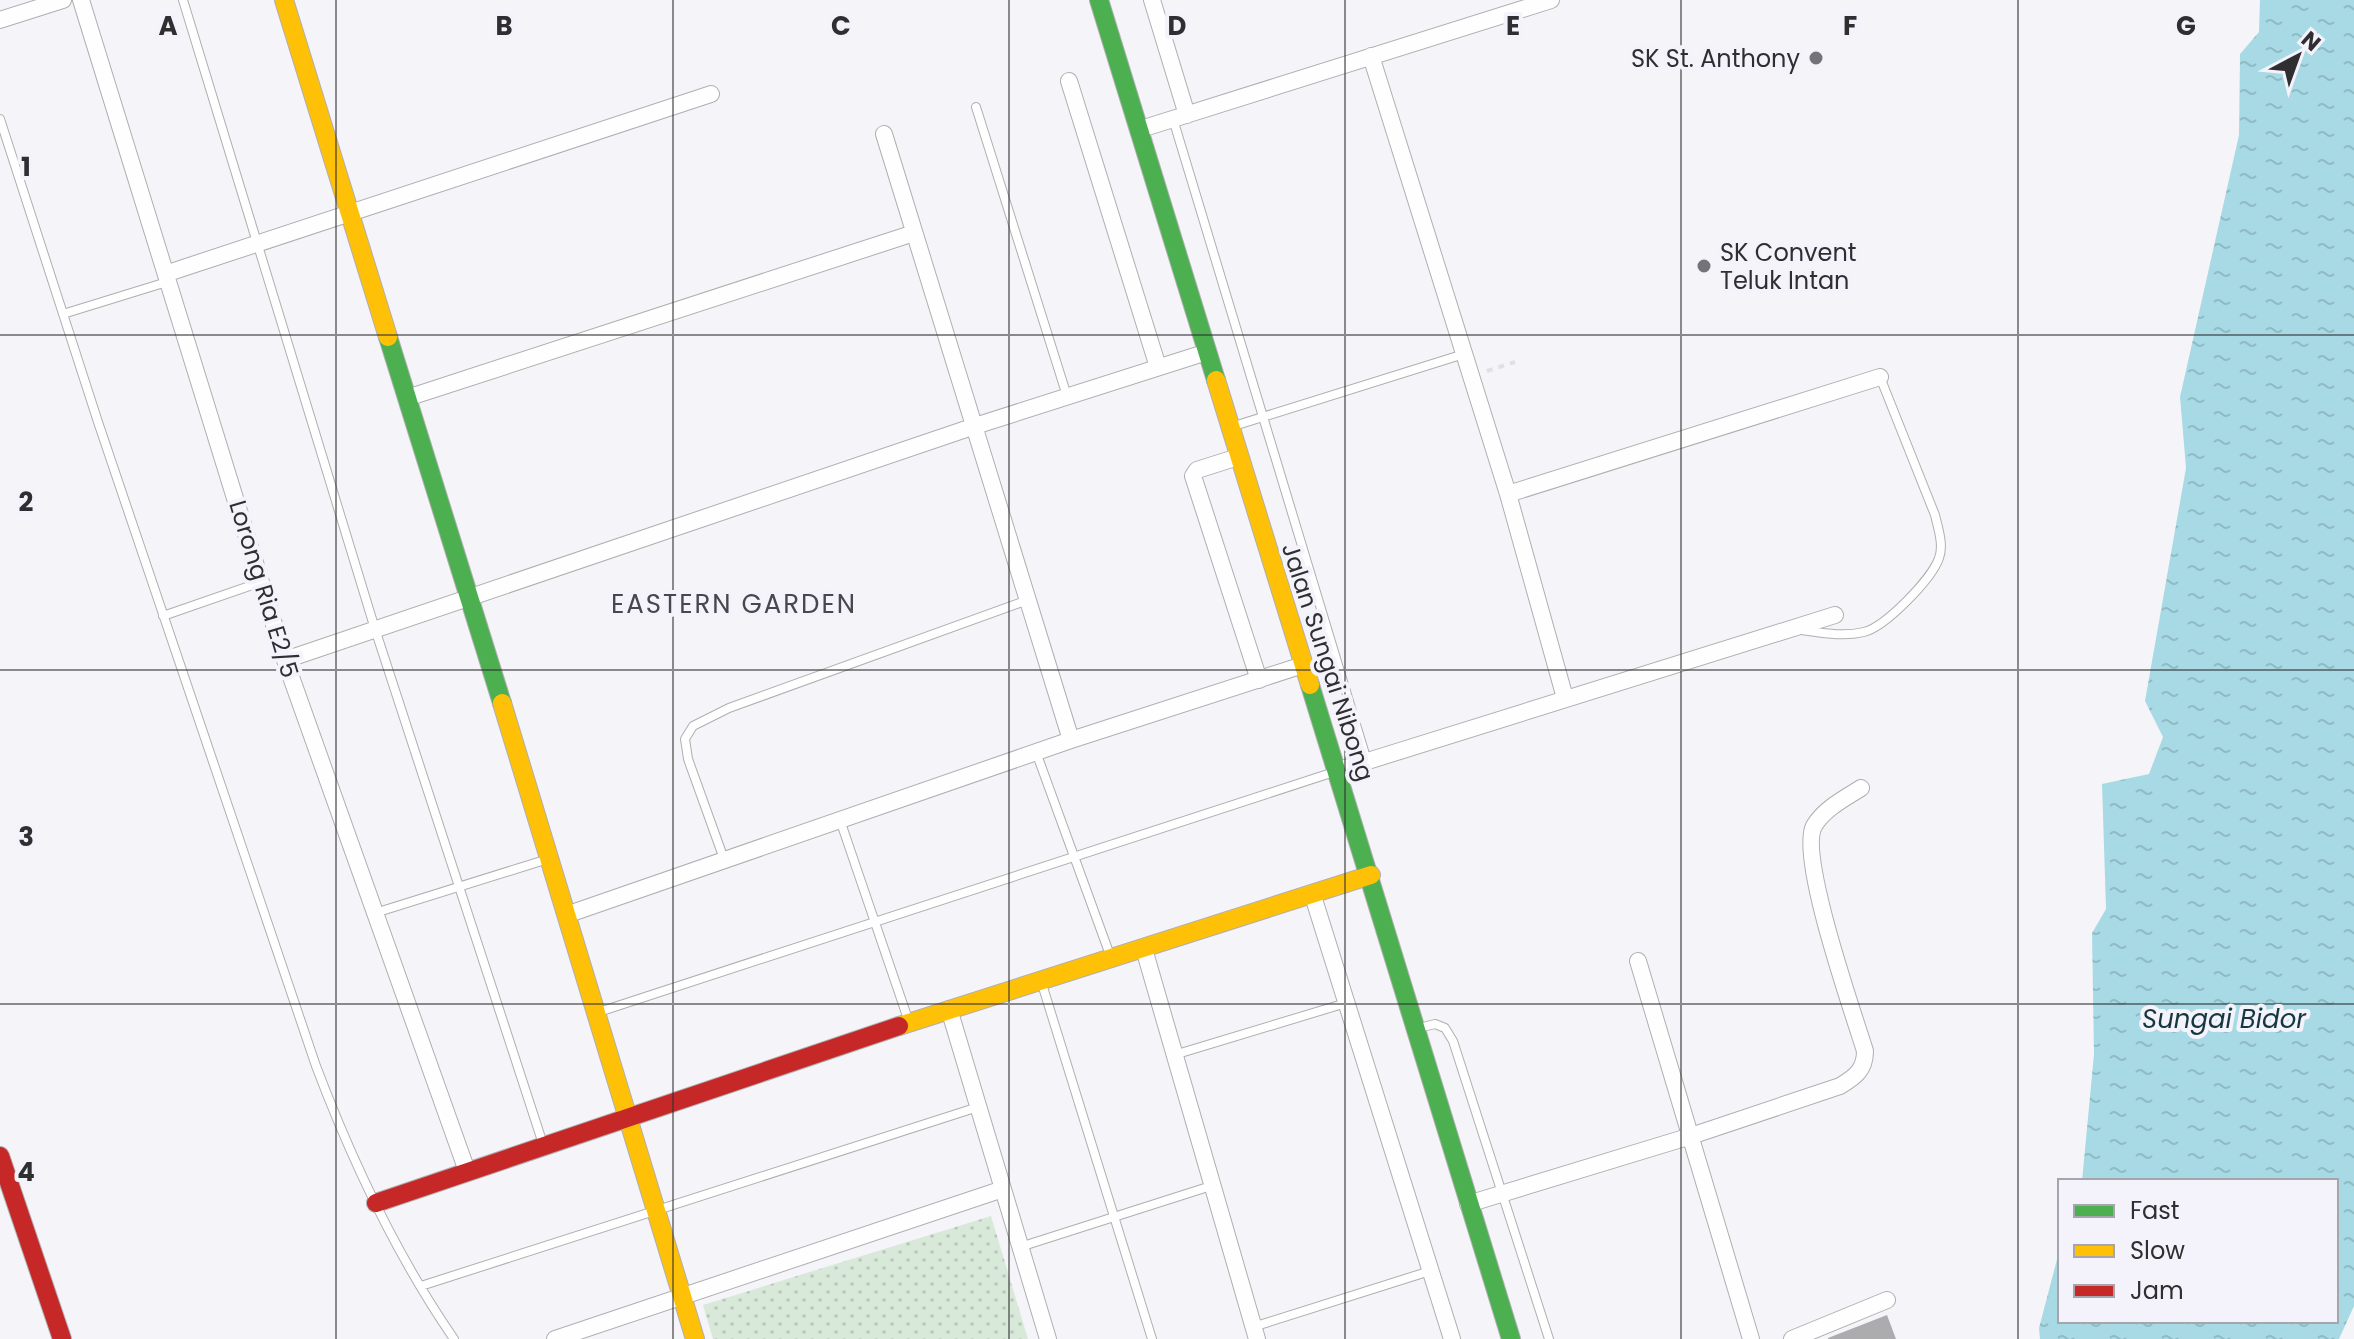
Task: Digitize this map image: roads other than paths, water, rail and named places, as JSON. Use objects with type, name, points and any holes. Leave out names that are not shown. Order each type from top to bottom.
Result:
[{"type":"street","points":[[0,20],[63,0]]},
{"type":"street","name":"Lorong Ria E2/5","points":[[81,0],[170,277],[285,660],[467,1171]]},
{"type":"street","points":[[284,0],[630,1118],[695,1339]]},
{"type":"street","name":"Jalan Sungai Nibong","points":[[1099,0],[1141,129],[1238,457],[1339,770],[1511,1339]]},
{"type":"street","points":[[1152,0],[1180,117]]},
{"type":"street","points":[[1141,129],[1551,0]]},
{"type":"street","points":[[1371,56],[1508,494],[1565,698]]},
{"type":"street","points":[[1069,81],[1158,367]]},
{"type":"street","points":[[170,277],[256,245],[711,94]]},
{"type":"street","points":[[884,134],[975,426],[1025,601],[1071,740]]},
{"type":"street","points":[[407,398],[914,233]]},
{"type":"street","points":[[285,660],[975,426],[1207,352]]},
{"type":"street","points":[[1508,494],[1880,377]]},
{"type":"street","points":[[1238,457],[1197,470],[1193,476],[1259,680]]},
{"type":"street","points":[[1339,770],[1835,615]]},
{"type":"street","points":[[566,915],[1071,740],[1303,665]]},
{"type":"street","points":[[1468,1204],[1691,1136],[1840,1086],[1857,1076],[1865,1061],[1816,883],[1809,845],[1814,827],[1831,807],[1861,788]]},
{"type":"street","points":[[376,1203],[949,1009],[1371,875]]},
{"type":"street","points":[[1312,893],[1452,1339]]},
{"type":"street","points":[[1144,949],[1255,1333]]},
{"type":"street","points":[[1638,961],[1751,1339]]},
{"type":"street","points":[[949,1009],[1048,1339]]},
{"type":"street","points":[[0,1156],[62,1339]]},
{"type":"street","points":[[555,1339],[1003,1189]]},
{"type":"street","points":[[1800,1337],[1887,1300]]},
{"type":"lane","points":[[183,0],[375,629],[544,1146]]},
{"type":"lane","points":[[976,107],[1067,396]]},
{"type":"lane","points":[[1180,117],[1263,417],[1367,761]]},
{"type":"lane","points":[[0,119],[163,616],[316,1066],[350,1155],[421,1286],[454,1339]]},
{"type":"lane","points":[[63,314],[170,277]]},
{"type":"lane","points":[[1229,428],[1464,354]]},
{"type":"lane","points":[[1793,628],[1839,635],[1866,632],[1885,622],[1939,558],[1940,538],[1935,515],[1880,377]]},
{"type":"lane","points":[[163,616],[262,582]]},
{"type":"lane","points":[[724,859],[688,759],[685,739],[693,726],[729,708],[1025,601]]},
{"type":"lane","points":[[1036,752],[1111,958]]},
{"type":"lane","points":[[597,1013],[1339,770]]},
{"type":"lane","points":[[840,820],[909,1023]]},
{"type":"lane","points":[[375,913],[549,859]]},
{"type":"lane","points":[[1040,980],[1152,1339]]},
{"type":"lane","points":[[1174,1055],[1347,1003]]},
{"type":"lane","points":[[1417,1029],[1435,1024],[1445,1028],[1453,1041],[1549,1339]]},
{"type":"lane","points":[[421,1286],[657,1213],[978,1107]]},
{"type":"lane","points":[[1020,1247],[1211,1186]]},
{"type":"lane","points":[[1255,1333],[1431,1271]]},
{"type":"water","name":"Sungai Bidor","points":[[2260,0],[2354,0],[2354,1306],[2339,1339],[2040,1339],[2039,1328],[2058,1256],[2058,1323],[2338,1323],[2338,1179],[2082,1179],[2094,1054],[2092,933],[2106,909],[2102,784],[2149,774],[2163,737],[2145,701],[2186,468],[2180,397],[2239,135],[2240,54],[2259,32]]},
{"type":"place","name":"SK St. Anthony","points":[[1816,58]]},
{"type":"place","name":"SK Convent Teluk Intan","points":[[1704,266]]},
{"type":"district","name":"EASTERN GARDEN","points":[[734,604]]}]
